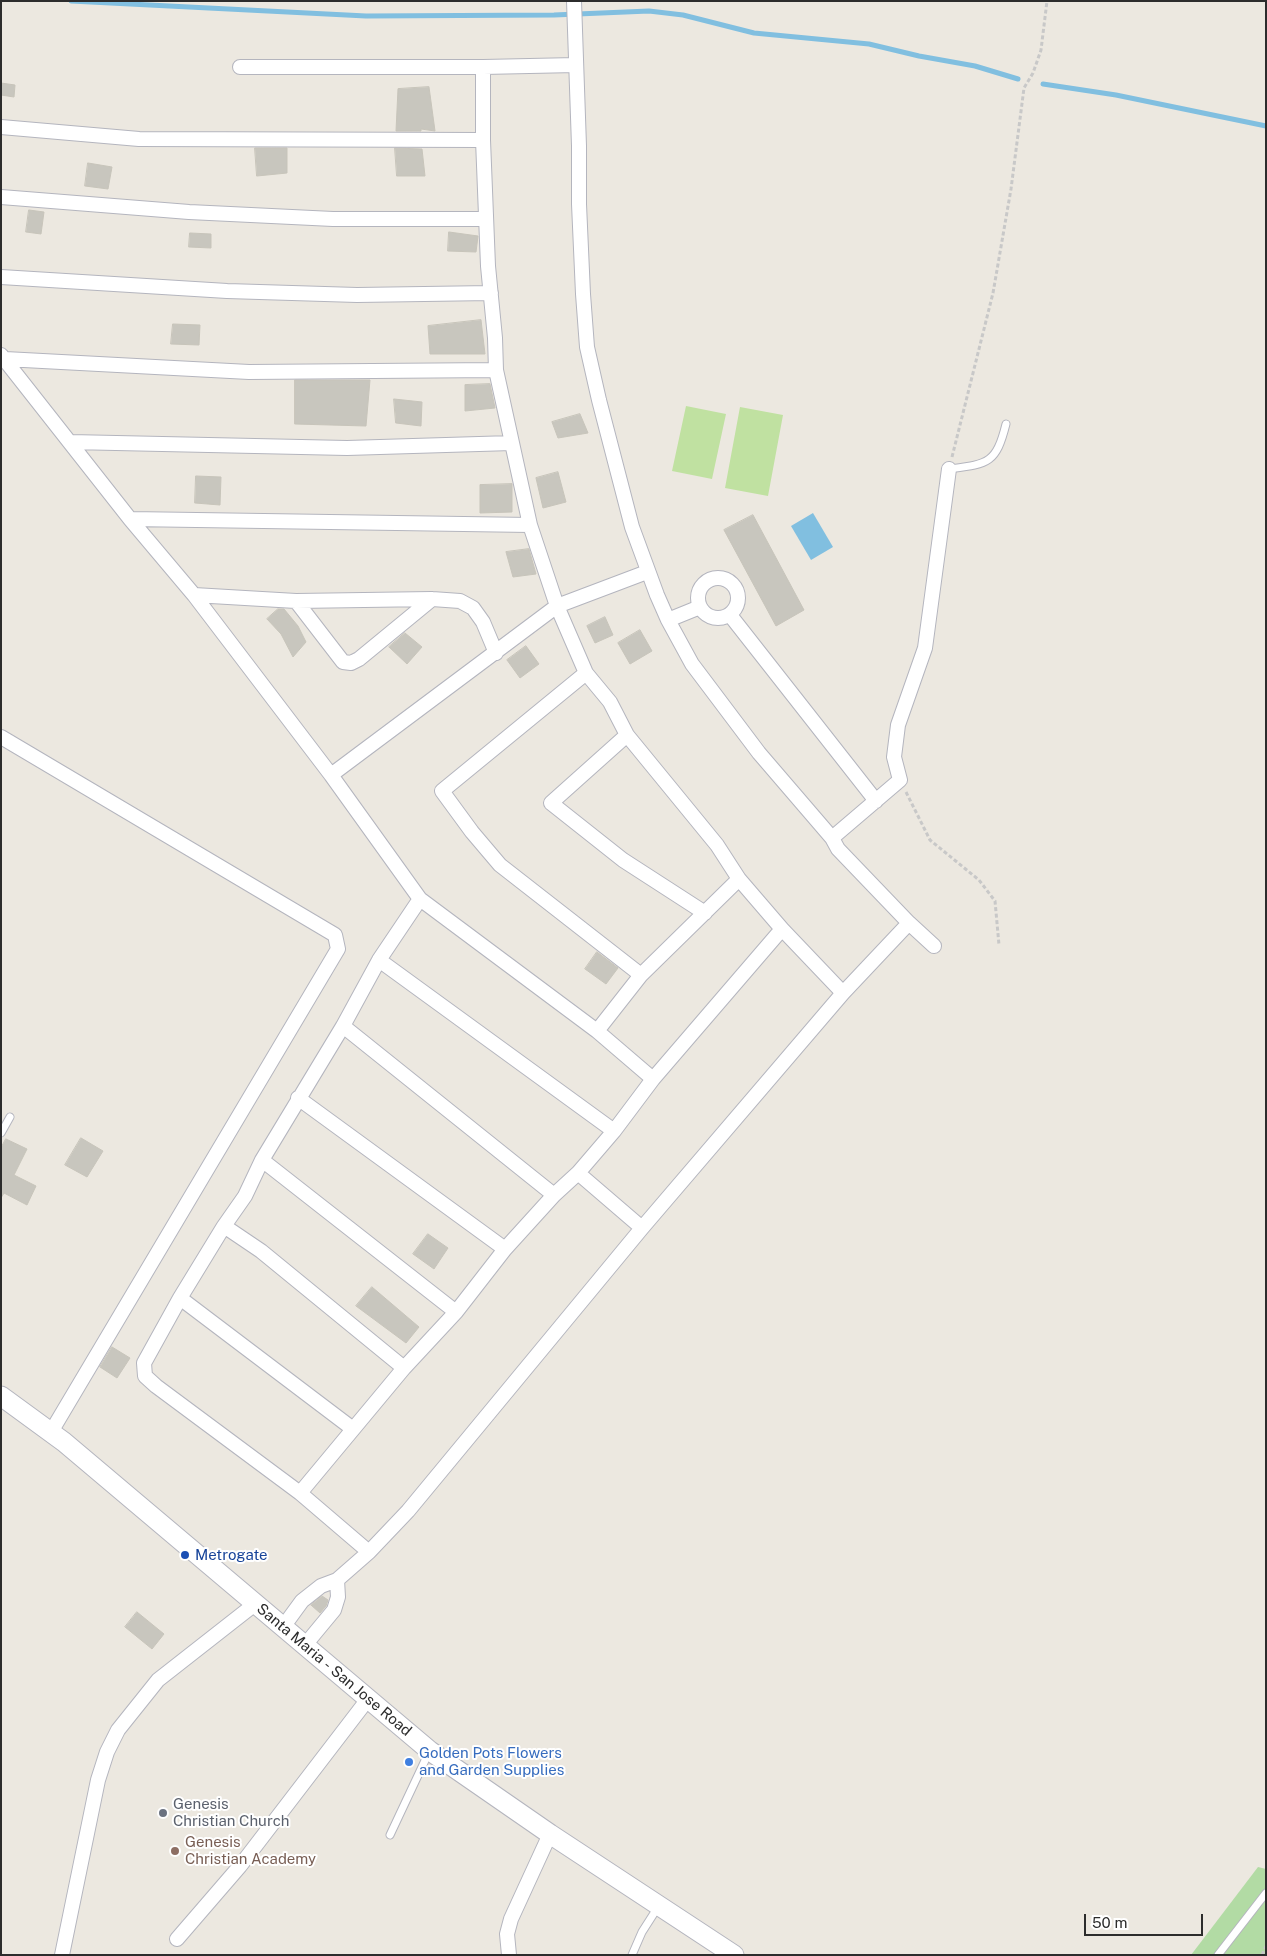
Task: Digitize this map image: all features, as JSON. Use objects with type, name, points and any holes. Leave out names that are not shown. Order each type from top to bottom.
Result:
[{"type":"main road","name":"Santa Maria - San Jose Road","points":[[1,1396],[51,1432],[430,1751],[550,1834],[734,1955]]},
{"type":"street","points":[[574,1],[580,146],[579,204],[583,294],[588,347],[616,470],[647,572],[668,620],[692,664],[759,753],[832,838],[838,849],[909,923],[934,946]]},
{"type":"street","points":[[240,67],[576,65]]},
{"type":"street","points":[[483,67],[486,220],[496,370],[504,398],[530,525],[557,606],[586,673],[610,702],[627,735],[717,846],[739,879],[782,929],[843,993]]},
{"type":"street","points":[[1,127],[139,139],[483,140]]},
{"type":"street","points":[[1,197],[199,212],[332,219],[486,220]]},
{"type":"street","points":[[1,277],[227,291],[358,295],[491,293]]},
{"type":"street","points":[[3,357],[249,372],[496,370]]},
{"type":"street","points":[[3,357],[130,519],[194,595],[331,775],[420,900],[597,1031],[653,1079]]},
{"type":"street","points":[[70,442],[347,448],[512,443]]},
{"type":"street","points":[[832,838],[900,780],[894,757],[898,724],[925,648],[950,469]]},
{"type":"street","points":[[130,519],[530,525]]},
{"type":"street","points":[[331,775],[557,606],[647,572]]},
{"type":"street","points":[[713,578],[727,579],[737,589],[738,596],[735,610],[730,614],[716,618],[704,612],[700,607],[698,592],[701,586],[713,578]]},
{"type":"street","points":[[194,595],[296,601],[432,599],[460,601],[473,608],[483,622],[496,653]]},
{"type":"street","points":[[296,601],[343,662],[351,662],[359,659],[432,599]]},
{"type":"street","points":[[668,620],[700,607]]},
{"type":"street","points":[[730,614],[876,802]]},
{"type":"street","points":[[586,673],[442,791],[472,832],[500,865],[641,975]]},
{"type":"street","points":[[627,735],[552,803],[623,860],[705,913]]},
{"type":"street","points":[[1,737],[335,935],[338,949],[51,1432]]},
{"type":"street","points":[[597,1031],[641,975],[739,879]]},
{"type":"street","points":[[370,1552],[300,1493],[156,1386],[145,1376],[144,1363],[180,1298],[224,1226],[245,1196],[262,1160],[343,1026],[379,960],[420,900]]},
{"type":"street","points":[[283,1627],[308,1596],[321,1586],[337,1580],[370,1552],[408,1511],[642,1228],[843,993],[909,923]]},
{"type":"street","points":[[300,1493],[404,1368],[456,1312],[505,1249],[554,1195],[578,1173],[614,1131],[653,1079],[782,929]]},
{"type":"street","points":[[379,960],[614,1131]]},
{"type":"street","points":[[343,1026],[554,1195]]},
{"type":"street","points":[[298,1098],[505,1249]]},
{"type":"street","points":[[262,1160],[456,1312]]},
{"type":"street","points":[[578,1173],[642,1228]]},
{"type":"street","points":[[224,1226],[261,1251],[404,1368]]},
{"type":"street","points":[[180,1298],[354,1429]]},
{"type":"street","points":[[305,1645],[334,1610],[338,1597],[337,1580]]},
{"type":"street","points":[[62,1955],[98,1780],[107,1752],[118,1730],[158,1680],[255,1604]]},
{"type":"street","points":[[177,1939],[240,1866],[368,1699]]},
{"type":"street","points":[[509,1955],[507,1934],[511,1919],[550,1834]]},
{"type":"lane","points":[[950,469],[980,465],[994,456],[1000,446],[1006,424]]},
{"type":"lane","points":[[1,1133],[10,1117]]},
{"type":"lane","points":[[390,1835],[430,1751]]},
{"type":"lane","points":[[1218,1955],[1266,1893]]},
{"type":"lane","points":[[632,1955],[642,1932],[660,1905]]},
{"type":"path","points":[[950,469],[993,293],[1024,88],[1033,73],[1041,50],[1047,1]]},
{"type":"path","points":[[900,780],[930,840],[979,880],[995,901],[999,945]]},
{"type":"path","points":[[1262,1955],[1266,1946]]},
{"type":"green space","points":[[686,406],[726,414],[712,479],[672,471]]},
{"type":"green space","points":[[740,407],[783,415],[768,496],[725,488]]},
{"type":"green space","points":[[1258,1867],[1266,1869],[1266,1955],[1191,1955]]},
{"type":"water","points":[[813,513],[833,547],[811,560],[791,526]]},
{"type":"building","points":[[1,83],[15,85],[14,97],[1,95]]},
{"type":"building","points":[[429,87],[435,131],[421,129],[421,131],[396,131],[398,89]]},
{"type":"building","points":[[255,148],[287,148],[287,173],[257,176]]},
{"type":"building","points":[[395,148],[422,149],[425,176],[397,176]]},
{"type":"building","points":[[88,163],[112,167],[108,189],[85,186]]},
{"type":"building","points":[[29,210],[44,212],[41,234],[26,232]]},
{"type":"building","points":[[449,232],[478,236],[476,252],[448,251]]},
{"type":"building","points":[[190,233],[211,234],[211,248],[189,247]]},
{"type":"building","points":[[481,320],[485,354],[430,354],[428,326]]},
{"type":"building","points":[[173,324],[200,325],[199,345],[171,344]]},
{"type":"building","points":[[295,380],[370,380],[366,426],[295,424]]},
{"type":"building","points":[[490,384],[495,408],[465,411],[465,385]]},
{"type":"building","points":[[394,399],[422,402],[421,426],[396,423]]},
{"type":"building","points":[[580,414],[588,433],[558,438],[552,422]]},
{"type":"building","points":[[558,472],[566,502],[543,508],[536,478]]},
{"type":"building","points":[[196,476],[221,477],[220,505],[195,503]]},
{"type":"building","points":[[512,484],[512,512],[480,513],[480,485]]},
{"type":"building","points":[[753,515],[804,610],[776,626],[724,530]]},
{"type":"building","points":[[529,549],[536,574],[513,577],[506,552]]},
{"type":"building","points":[[278,609],[284,609],[298,626],[306,642],[293,657],[281,634],[267,619]]},
{"type":"building","points":[[605,617],[613,635],[595,643],[587,626]]},
{"type":"building","points":[[640,630],[652,651],[630,664],[618,643]]},
{"type":"building","points":[[405,633],[422,647],[407,664],[389,647]]},
{"type":"building","points":[[526,646],[539,664],[520,678],[507,660]]},
{"type":"building","points":[[597,952],[618,968],[606,984],[585,969]]},
{"type":"building","points":[[81,1138],[103,1151],[87,1177],[65,1165]]},
{"type":"building","points":[[6,1139],[27,1149],[14,1175],[36,1186],[27,1205],[4,1193],[1,1198],[1,1148]]},
{"type":"building","points":[[428,1234],[448,1248],[434,1269],[413,1254]]},
{"type":"building","points":[[372,1287],[419,1327],[406,1343],[356,1306]]},
{"type":"building","points":[[112,1347],[130,1358],[117,1378],[100,1367]]},
{"type":"building","points":[[322,1596],[328,1600],[320,1613],[311,1605]]},
{"type":"building","points":[[137,1612],[164,1634],[152,1649],[125,1627]]},
{"type":"waterway","points":[[71,1],[366,16],[554,15],[649,11],[683,15],[754,33],[869,44],[919,56],[975,66],[1018,79]]},
{"type":"waterway","points":[[1043,84],[1116,95],[1266,126]]},
{"type":"place","name":"Metrogate","points":[[185,1555]]},
{"type":"place","name":"Golden Pots Flowers and Garden Supplies","points":[[409,1762]]},
{"type":"place","name":"Genesis Christian Church","points":[[163,1813]]},
{"type":"place","name":"Genesis Christian Academy","points":[[175,1851]]}]
